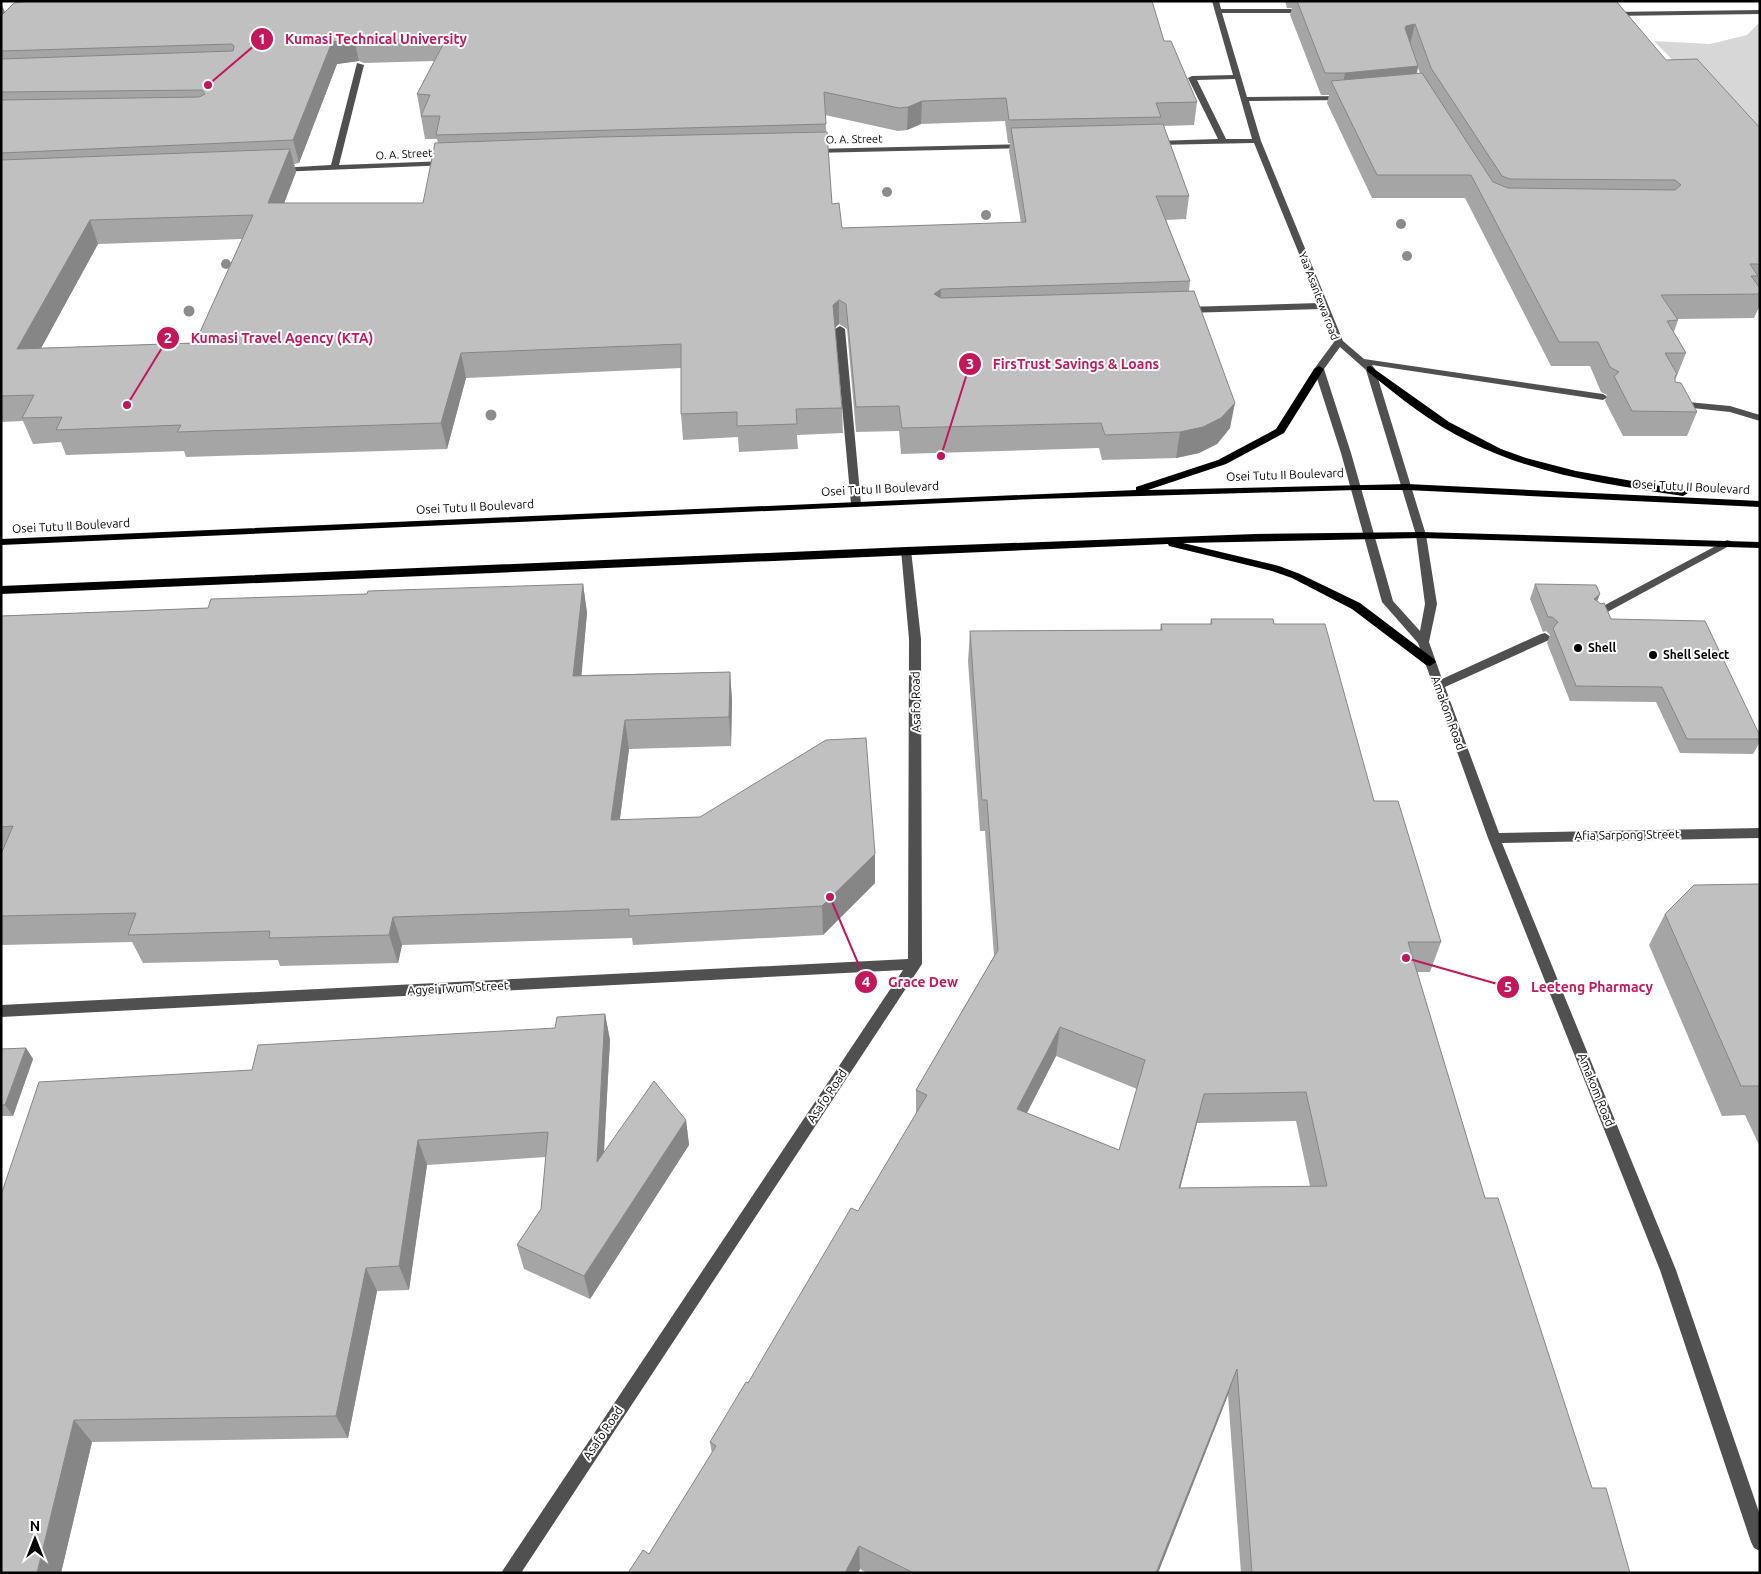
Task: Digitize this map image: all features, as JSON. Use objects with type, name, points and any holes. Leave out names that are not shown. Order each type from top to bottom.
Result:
[{"type":"main road","points":[[1126,493],[1222,462],[1280,431],[1319,369]]},
{"type":"main road","points":[[1370,369],[1428,413],[1474,440],[1511,456],[1551,469],[1744,503]]},
{"type":"main road","name":"Osei Tutu II Boulevard","points":[[1,542],[1126,493],[1356,487],[1407,487],[1760,504]]},
{"type":"main road","points":[[1,590],[1156,540],[1421,535],[1760,545]]},
{"type":"main road","points":[[1156,540],[1275,568],[1296,576],[1373,617],[1430,662]]},
{"type":"street","name":"Yaa Asantewa road","points":[[1215,1],[1257,141],[1339,342],[1319,369]]},
{"type":"street","points":[[1218,11],[1314,11]]},
{"type":"street","points":[[1597,14],[1760,12]]},
{"type":"street","points":[[334,168],[360,65]]},
{"type":"street","points":[[1223,142],[1192,78],[1238,77]]},
{"type":"street","points":[[1244,99],[1351,98]]},
{"type":"street","points":[[1144,144],[1257,141]]},
{"type":"street","name":"O. A. Street","points":[[800,152],[1036,146]]},
{"type":"street","name":"O. A. Street","points":[[275,170],[454,163]]},
{"type":"street","points":[[1177,311],[1325,306]]},
{"type":"street","points":[[840,329],[856,504]]},
{"type":"street","points":[[1339,342],[1370,369],[1421,535],[1431,604],[1423,642]]},
{"type":"street","points":[[1361,361],[1603,396]]},
{"type":"street","points":[[1319,369],[1370,535]]},
{"type":"street","points":[[1670,403],[1714,407],[1750,414],[1760,418]]},
{"type":"street","name":"Amakom Road","points":[[1370,535],[1388,602],[1423,642],[1494,838],[1668,1270],[1759,1536]]},
{"type":"street","points":[[1596,613],[1727,543]]},
{"type":"street","name":"Asafo Road","points":[[510,1573],[915,964],[915,657],[906,550]]},
{"type":"street","points":[[1438,686],[1545,637]]},
{"type":"street","name":"Afia Sarpong Street","points":[[1494,838],[1760,832]]},
{"type":"street","name":"Agyei Twum Street","points":[[1,1011],[915,964]]},
{"type":"shaded area","points":[[1760,22],[1760,149],[1654,41],[1710,44],[1747,35]]},
{"type":"building","points":[[29,1],[1152,1],[1164,41],[1171,41],[1197,102],[1156,103],[1161,117],[1009,120],[1006,98],[922,101],[908,107],[899,108],[824,92],[826,124],[436,135],[440,116],[421,116],[430,95],[417,94],[446,39],[359,41],[354,39],[332,42],[293,140],[1,153],[1,100],[199,97],[205,94],[202,90],[1,92],[1,59],[233,51],[234,46],[232,44],[1,51],[1,16],[14,3]]},
{"type":"building","points":[[1297,1],[1616,1],[1666,60],[1697,59],[1760,128],[1760,264],[1750,264],[1758,276],[1751,276],[1760,288],[1760,294],[1661,295],[1678,320],[1667,321],[1686,353],[1665,353],[1677,374],[1675,382],[1681,383],[1697,412],[1632,411],[1614,376],[1619,372],[1610,367],[1598,342],[1559,342],[1471,175],[1377,175],[1331,81],[1422,73],[1493,182],[1508,188],[1675,190],[1681,185],[1675,180],[1510,179],[1502,176],[1431,68],[1415,24],[1405,28],[1418,66],[1345,73],[1325,73]]},
{"type":"building","points":[[1163,124],[1189,196],[1156,196],[1190,281],[941,289],[934,294],[941,298],[1194,291],[1235,403],[1221,418],[1203,427],[1180,432],[1105,435],[1101,423],[902,428],[899,406],[856,407],[846,304],[839,300],[833,305],[842,408],[796,409],[797,424],[737,426],[737,412],[681,414],[681,344],[461,353],[441,423],[177,432],[181,425],[56,430],[62,417],[22,418],[34,395],[1,396],[1,160],[290,149],[268,203],[423,203],[435,143],[827,132],[832,204],[839,203],[842,228],[1026,222],[1011,128]],"holes":[[[253,215],[195,343],[17,349],[90,220]]]},
{"type":"building","points":[[583,584],[573,676],[730,672],[729,717],[625,720],[611,820],[700,817],[826,740],[866,738],[875,854],[822,906],[629,916],[629,909],[393,917],[389,935],[269,938],[270,931],[128,935],[136,913],[1,916],[1,854],[13,826],[1,827],[1,616],[208,608],[211,599],[367,594],[368,591]]},
{"type":"building","points":[[1535,584],[1596,585],[1600,594],[1594,599],[1601,604],[1604,603],[1611,619],[1705,621],[1760,739],[1687,739],[1662,687],[1576,686],[1553,628],[1558,622],[1552,617],[1548,617]]},
{"type":"building","points":[[1211,619],[1273,619],[1274,624],[1325,624],[1374,801],[1398,801],[1441,942],[1408,942],[1485,1198],[1498,1198],[1592,1488],[1606,1488],[1630,1573],[1252,1573],[1237,1369],[1156,1573],[914,1573],[859,1546],[845,1573],[628,1573],[643,1550],[649,1554],[716,1446],[710,1442],[746,1382],[748,1383],[851,1208],[858,1211],[927,1095],[916,1090],[998,950],[987,800],[982,800],[970,631],[1162,630],[1161,624],[1212,624]],"holes":[[[1060,1027],[1145,1060],[1119,1150],[1017,1109]],[[1306,1092],[1327,1186],[1179,1188],[1204,1094]]]},
{"type":"building","points":[[1760,884],[1760,1086],[1741,1086],[1665,914],[1694,885]]},
{"type":"building","points":[[605,1014],[597,1162],[654,1081],[686,1120],[584,1276],[517,1245],[541,1209],[548,1132],[418,1140],[399,1266],[366,1268],[336,1416],[74,1420],[37,1573],[1,1573],[1,1195],[39,1082],[252,1070],[258,1045],[555,1028],[557,1017]]},
{"type":"building","points":[[26,1048],[5,1105],[1,1105],[1,1049]]},
{"type":"place","name":"Kumasi Technical University","points":[[208,85]]},
{"type":"place","name":"Kumasi Travel Agency (KTA)","points":[[127,405]]},
{"type":"place","name":"FirsTrust Savings & Loans","points":[[941,456]]},
{"type":"place","name":"Shell","points":[[1578,648]]},
{"type":"place","name":"Shell Select","points":[[1653,655]]},
{"type":"place","name":"Grace Dew","points":[[830,897]]},
{"type":"place","name":"Leeteng Pharmacy","points":[[1406,958]]}]
